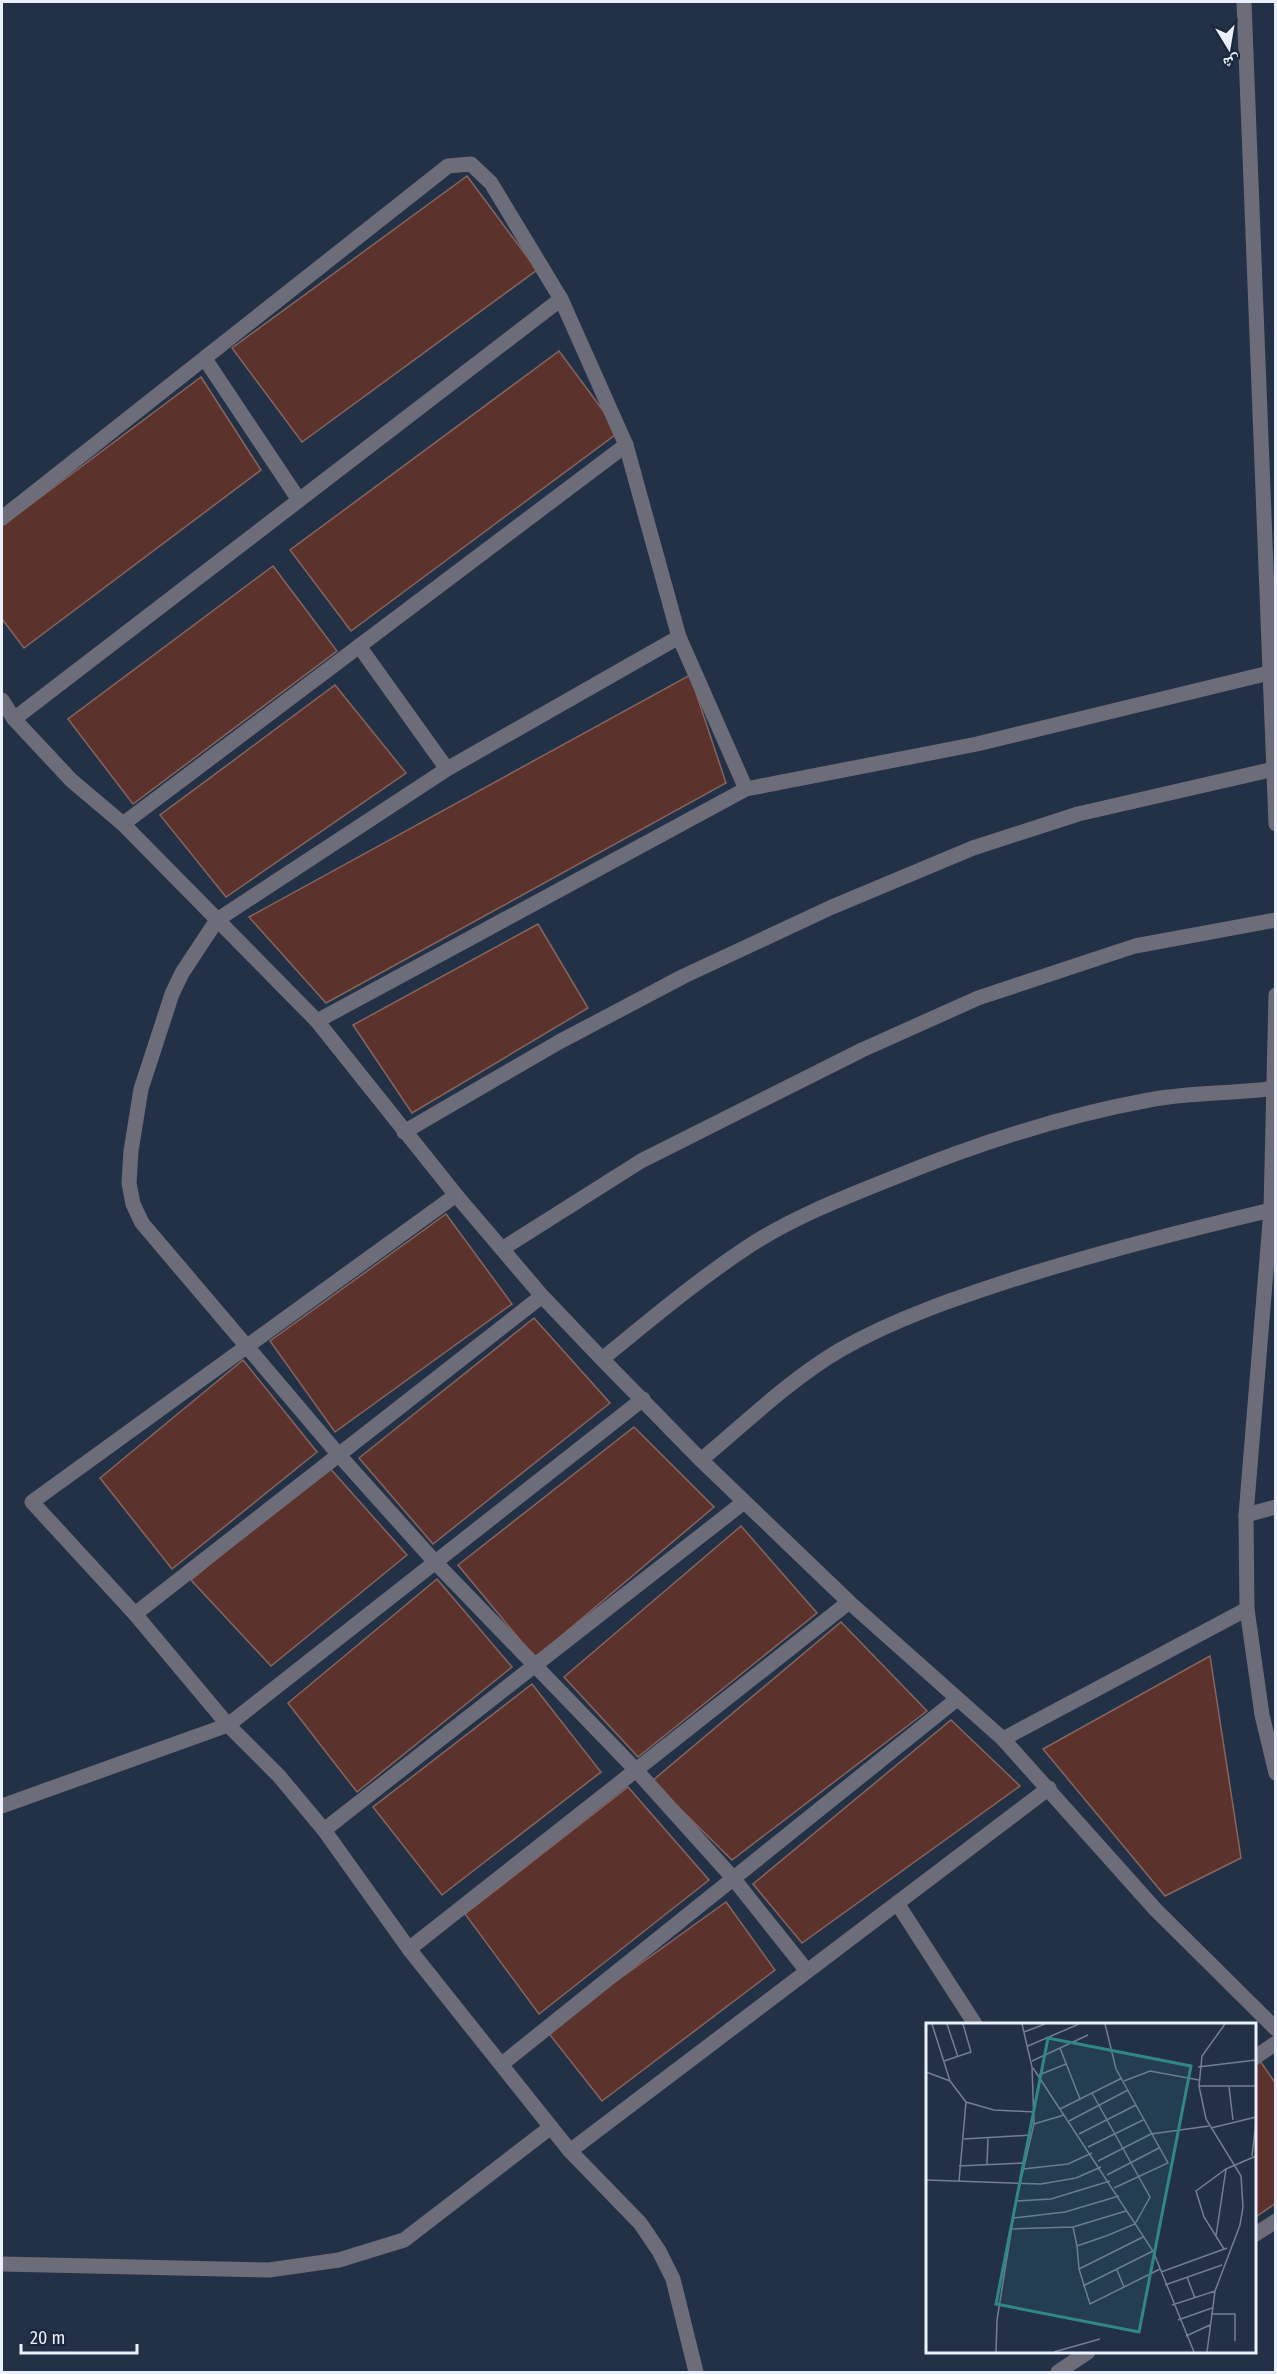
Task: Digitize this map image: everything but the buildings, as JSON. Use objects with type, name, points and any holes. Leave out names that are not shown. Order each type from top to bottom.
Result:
[{"type":"street","points":[[1244,2],[1256,320],[1263,439],[1275,824]]},
{"type":"street","points":[[2,518],[448,166],[471,164],[491,183],[561,299],[626,445],[680,637],[746,789]]},
{"type":"street","points":[[14,719],[561,299]]},
{"type":"street","points":[[205,359],[299,500]]},
{"type":"street","points":[[123,824],[626,445]]},
{"type":"street","points":[[680,637],[447,770],[217,920],[182,973],[158,1031],[141,1089],[131,1152],[129,1183],[133,1204],[142,1223],[339,1455],[435,1562],[636,1770],[733,1878],[807,1971]]},
{"type":"street","points":[[359,646],[447,770]]},
{"type":"street","points":[[317,1021],[746,789],[977,744],[1269,673]]},
{"type":"street","points":[[2,700],[14,719],[71,780],[123,824],[317,1021],[404,1132],[502,1250],[602,1359],[701,1460],[849,1602],[1003,1739],[1155,1909],[1275,2029]]},
{"type":"street","points":[[404,1132],[569,1036],[684,976],[832,907],[973,848],[1078,814],[1274,769]]},
{"type":"street","points":[[502,1250],[641,1161],[862,1050],[978,998],[1135,946],[1275,920]]},
{"type":"street","points":[[1275,995],[1271,1260],[1246,1515],[1247,1609],[1269,1714],[1275,1773]]},
{"type":"street","points":[[602,1359],[694,1285],[747,1247],[798,1219],[856,1192],[967,1148],[1087,1112],[1193,1094],[1274,1088]]},
{"type":"street","points":[[456,1195],[32,1502],[135,1614],[228,1725],[279,1776],[324,1830],[409,1949],[570,2151],[640,2223],[659,2251],[673,2279],[683,2311],[696,2373]]},
{"type":"street","points":[[701,1460],[770,1401],[839,1351],[892,1324],[969,1294],[1119,1246],[1271,1209]]},
{"type":"street","points":[[135,1614],[542,1296]]},
{"type":"street","points":[[2,1806],[228,1725],[643,1399]]},
{"type":"street","points":[[324,1830],[744,1502]]},
{"type":"street","points":[[1246,1515],[1275,1507]]},
{"type":"street","points":[[409,1949],[849,1602]]},
{"type":"street","points":[[1003,1739],[1247,1609]]},
{"type":"street","points":[[502,2064],[957,1699]]},
{"type":"street","points":[[570,2151],[1049,1788]]},
{"type":"street","points":[[897,1903],[974,2023]]},
{"type":"street","points":[[1256,2057],[1275,2043]]},
{"type":"street","points":[[2,2264],[269,2271],[339,2260],[404,2240],[552,2127]]},
{"type":"street","points":[[1256,2234],[1275,2221]]},
{"type":"street","points":[[1058,2373],[1087,2353]]}]
